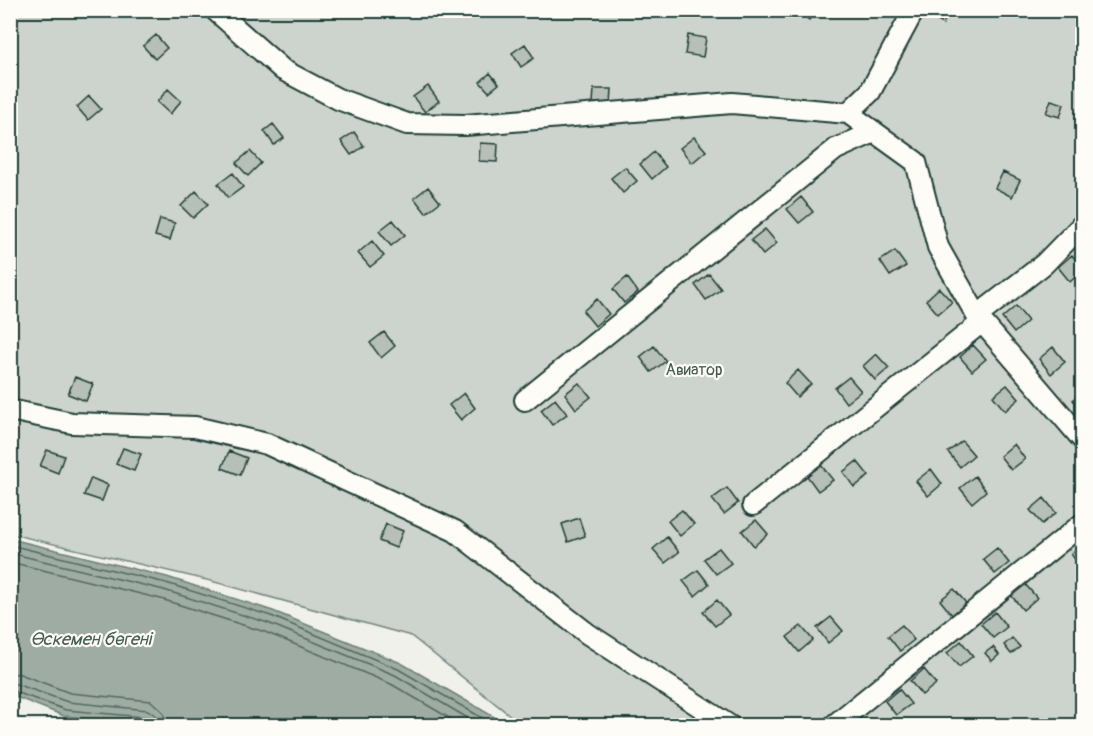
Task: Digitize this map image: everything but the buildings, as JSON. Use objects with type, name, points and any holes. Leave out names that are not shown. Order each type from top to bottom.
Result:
[{"type":"street","points":[[215,10],[283,70],[338,99],[407,124],[465,125],[732,103],[848,113],[916,162],[938,247],[979,319],[1083,439]]},
{"type":"street","points":[[848,113],[870,92],[914,10]]},
{"type":"street","points":[[525,400],[836,149],[874,132]]},
{"type":"street","points":[[753,506],[1044,264],[1083,225]]},
{"type":"street","points":[[10,410],[72,423],[195,427],[267,444],[455,531],[588,634],[730,726]]},
{"type":"street","points":[[833,726],[1083,524]]},
{"type":"green space","name":"Авиатор","points":[[11,11],[1082,11],[1082,725],[522,725],[411,636],[211,581],[11,534]]},
{"type":"water","name":"Өскемен бөгені","points":[[11,539],[167,577],[273,611],[401,663],[508,725],[165,725],[64,716],[11,695]]}]
